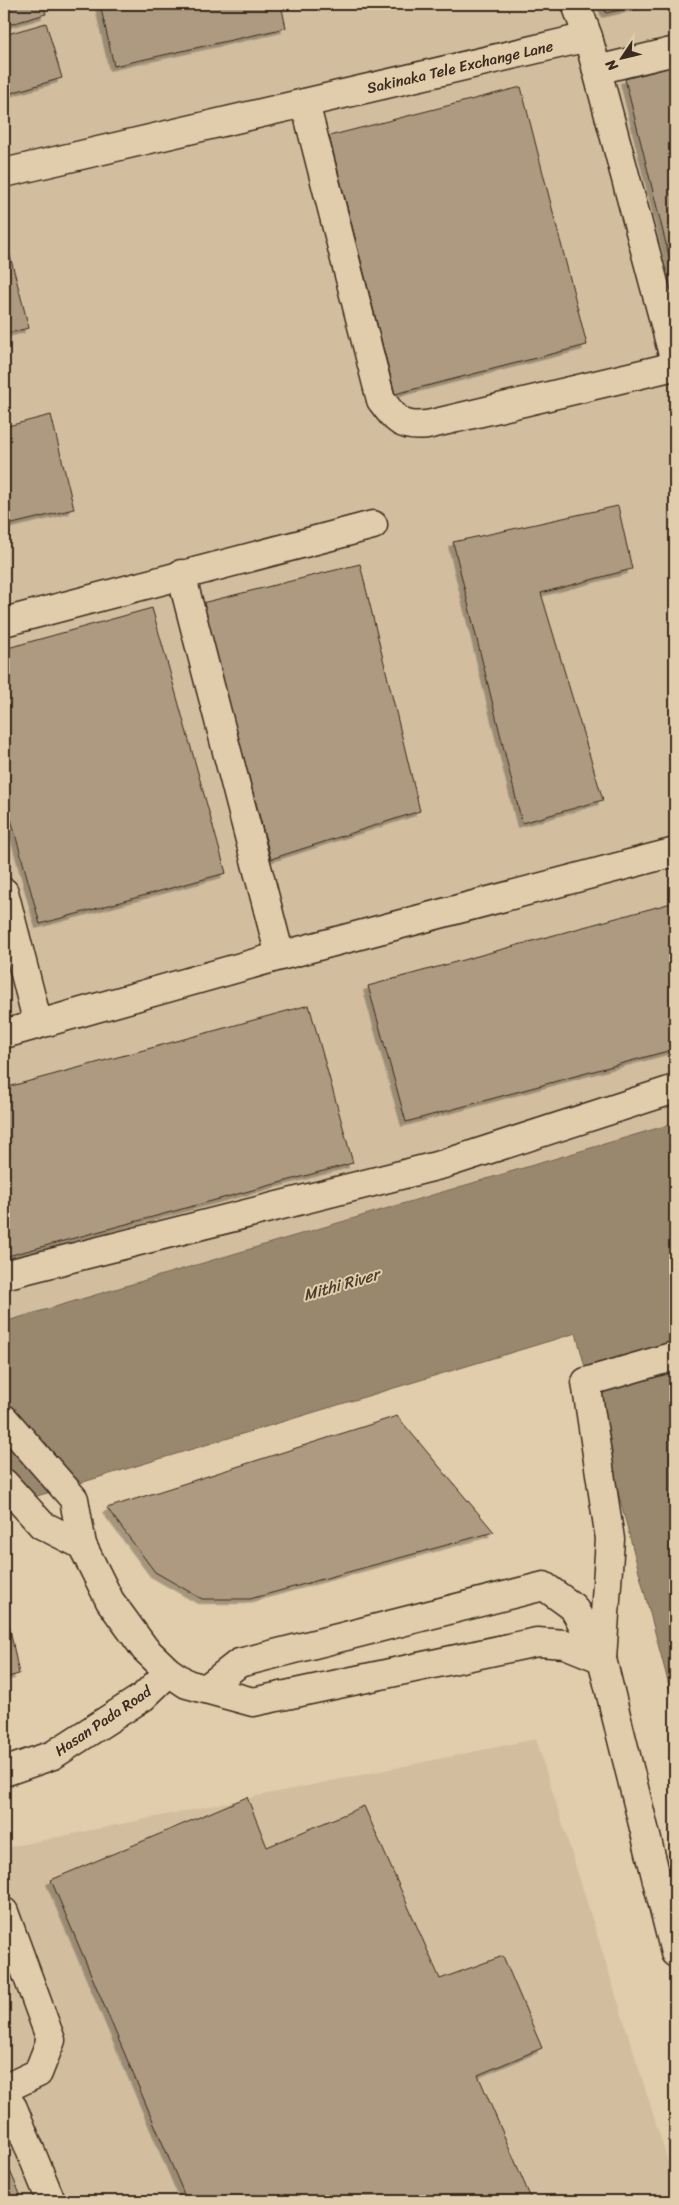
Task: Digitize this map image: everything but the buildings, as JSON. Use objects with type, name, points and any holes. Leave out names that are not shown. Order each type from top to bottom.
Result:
[{"type":"street","points":[[576,4],[588,37],[675,362]]},
{"type":"street","name":"Sakinaka Tele Exchange Lane","points":[[4,173],[588,37]]},
{"type":"street","points":[[597,70],[675,51]]},
{"type":"street","points":[[305,103],[381,400],[402,424],[427,425],[675,366]]},
{"type":"street","points":[[4,622],[181,574],[374,525]]},
{"type":"street","points":[[181,574],[280,956]]},
{"type":"street","points":[[4,1034],[280,956],[675,852]]},
{"type":"street","points":[[4,892],[13,965],[38,1024]]},
{"type":"street","points":[[4,1275],[444,1164],[675,1089]]},
{"type":"street","points":[[602,1659],[610,1539],[586,1382],[675,1356]]},
{"type":"street","points":[[4,1419],[74,1499],[82,1545],[110,1601],[145,1649],[169,1672],[187,1684],[253,1702],[537,1642],[565,1644],[602,1659]]},
{"type":"street","points":[[4,1483],[42,1525],[82,1545]]},
{"type":"street","points":[[207,1688],[239,1664],[544,1586],[573,1607],[602,1659],[675,1954]]},
{"type":"street","name":"Hasan Pada Road","points":[[4,1772],[53,1755],[143,1697],[169,1672]]},
{"type":"street","points":[[4,1912],[51,2040],[38,2073],[4,2089]]},
{"type":"street","points":[[4,2094],[13,2108],[51,2201]]},
{"type":"shaded area","points":[[4,4],[675,4],[675,1123],[4,1322]]},
{"type":"shaded area","points":[[536,1739],[675,2184],[675,2201],[4,2201],[4,1848]]},
{"type":"water","name":"Mithi River","points":[[675,1123],[675,1708],[576,1333],[4,1506],[4,1322]]}]
